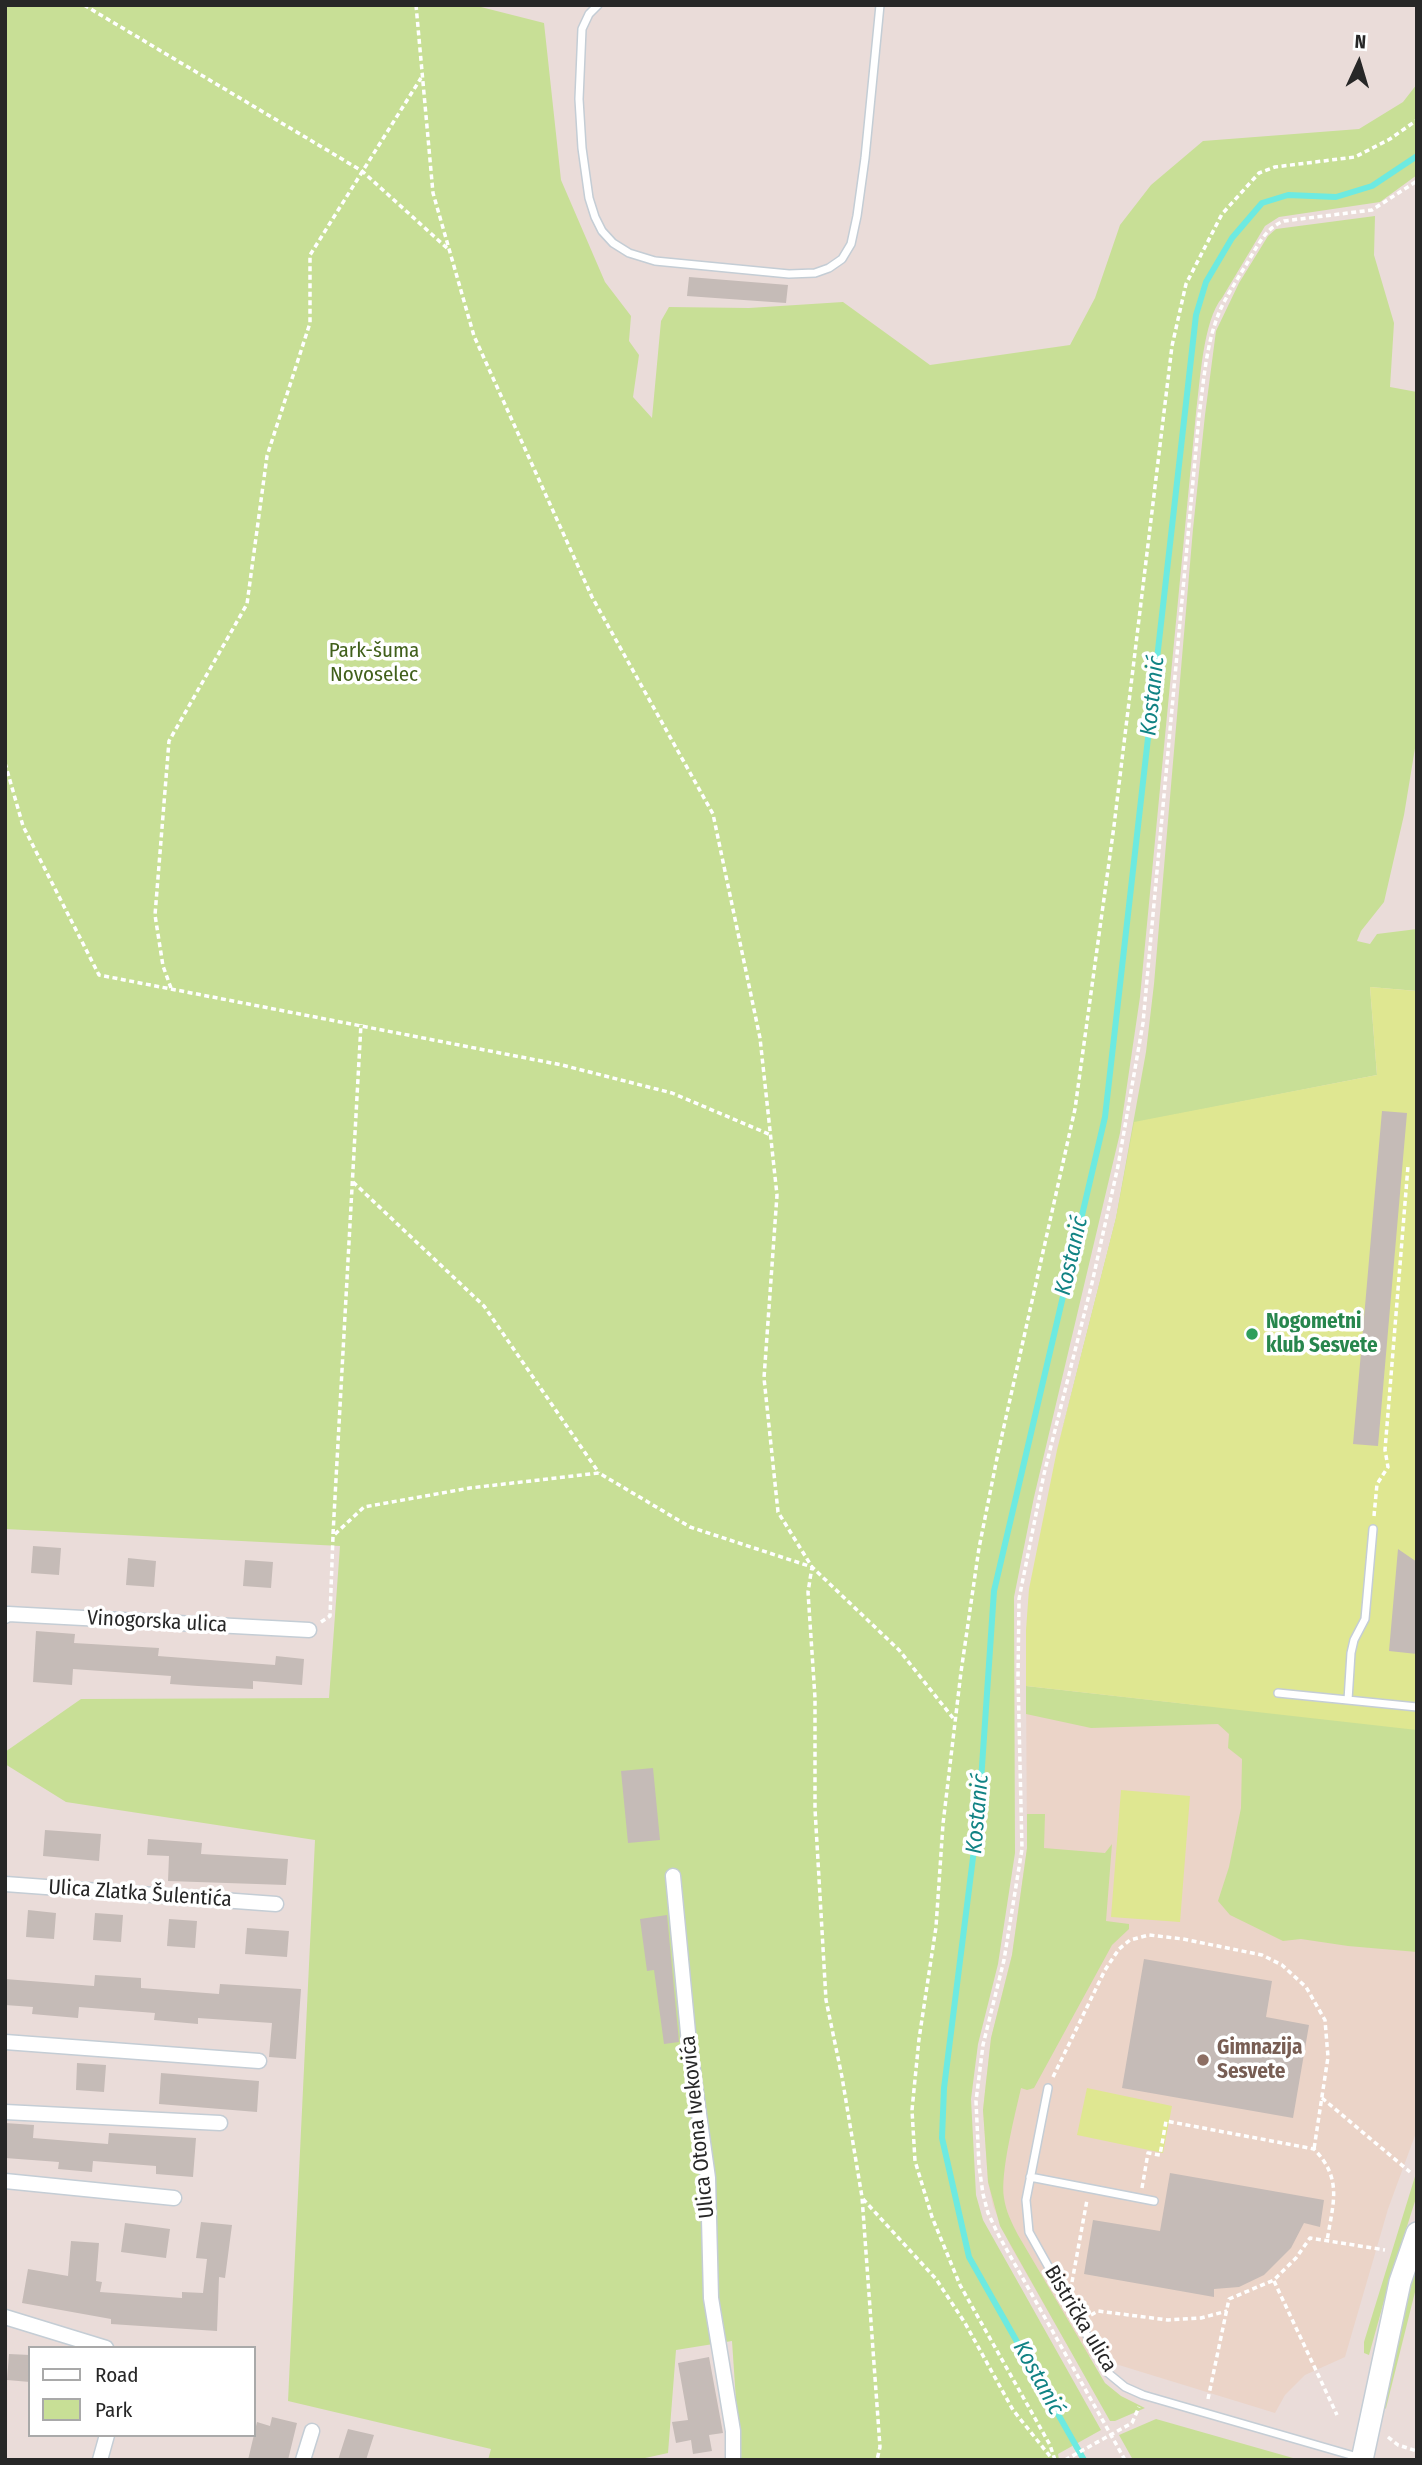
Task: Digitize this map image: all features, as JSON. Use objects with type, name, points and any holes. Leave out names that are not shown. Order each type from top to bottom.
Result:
[{"type":"main road","name":"Bistrička ulica","points":[[1364,2459],[1400,2282],[1417,2233]]},
{"type":"street","name":"Vinogorska ulica","points":[[5,1616],[8,1614],[309,1630]]},
{"type":"street","name":"Ulica Otona Ivekovića","points":[[673,1876],[689,2043],[708,2178],[710,2298],[733,2431],[733,2460]]},
{"type":"street","name":"Ulica Zlatka Šulentića","points":[[5,1884],[276,1904]]},
{"type":"street","points":[[5,2042],[258,2061]]},
{"type":"street","points":[[5,2112],[220,2123]]},
{"type":"street","points":[[5,2180],[174,2198]]},
{"type":"street","points":[[5,2317],[99,2346]]},
{"type":"street","points":[[303,2460],[312,2431]]},
{"type":"street","points":[[100,2460],[106,2437]]},
{"type":"lane","points":[[598,5],[589,14],[582,29],[579,99],[589,198],[602,231],[613,243],[629,253],[655,261],[789,274],[815,273],[829,268],[842,259],[851,244],[858,216],[880,5]]},
{"type":"lane","points":[[1348,1700],[1351,1653],[1354,1640],[1366,1619],[1373,1529]]},
{"type":"lane","points":[[1278,1693],[1417,1707]]},
{"type":"lane","name":"Bistrička ulica","points":[[1048,2088],[1030,2177],[1026,2208],[1029,2232],[1108,2372],[1125,2387],[1143,2395],[1364,2459]]},
{"type":"lane","points":[[1030,2177],[1154,2201]]},
{"type":"path","points":[[84,5],[362,171],[450,250]]},
{"type":"path","points":[[416,5],[433,193],[474,336],[592,597],[713,814],[760,1038],[777,1195],[764,1378],[778,1512],[812,1567],[900,1650],[955,1720]]},
{"type":"path","points":[[171,988],[163,966],[155,915],[169,741],[247,604],[267,456],[310,323],[310,256],[422,76]]},
{"type":"path","points":[[1054,2460],[1050,2445],[960,2285],[932,2217],[915,2161],[912,2110],[919,2039],[936,1927],[943,1824],[955,1720],[985,1521],[1075,1109],[1114,826],[1172,346],[1186,284],[1222,214],[1259,173],[1275,167],[1355,157],[1390,139],[1417,120]]},
{"type":"path","points":[[1125,2460],[1014,2266],[988,2213],[979,2166],[976,2101],[983,2045],[1004,1960],[1022,1849],[1019,1599],[1044,1474],[1092,1283],[1122,1145],[1143,1023],[1199,416],[1208,350],[1215,325],[1234,284],[1272,226],[1284,221],[1372,210],[1417,181]]},
{"type":"path","points":[[5,763],[23,826],[100,975],[562,1065],[672,1093],[771,1135]]},
{"type":"path","points":[[309,1630],[330,1616],[361,1024]]},
{"type":"path","points":[[1373,1529],[1377,1484],[1388,1467],[1384,1450],[1408,1166]]},
{"type":"path","points":[[352,1181],[484,1306],[599,1473],[690,1527],[812,1567]]},
{"type":"path","points":[[333,1536],[364,1507],[470,1488],[599,1473]]},
{"type":"path","points":[[812,1567],[808,1592],[815,1698],[815,1809],[826,2000],[862,2197],[880,2447],[877,2460]]},
{"type":"path","points":[[1048,2088],[1105,1970],[1118,1949],[1130,1940],[1149,1935],[1262,1955],[1282,1965],[1306,1987],[1325,2020],[1328,2057],[1314,2149]]},
{"type":"path","points":[[1322,2098],[1410,2172]]},
{"type":"path","points":[[1140,2198],[1148,2153],[1160,2155],[1166,2121],[1314,2149],[1326,2161],[1334,2179],[1334,2199],[1327,2241]]},
{"type":"path","points":[[1073,2284],[1071,2279],[1090,2189]]},
{"type":"path","points":[[862,2197],[936,2279],[965,2323],[1013,2410],[1054,2460]]},
{"type":"path","points":[[1208,2399],[1229,2300],[1274,2280],[1296,2258],[1310,2238],[1385,2250]]},
{"type":"path","points":[[1274,2280],[1337,2415]]},
{"type":"path","points":[[1091,2315],[1102,2311],[1144,2318],[1186,2320],[1227,2311]]},
{"type":"path","points":[[1065,2460],[1132,2423],[1143,2395]]},
{"type":"path","points":[[1386,2436],[1398,2445],[1417,2451]]},
{"type":"shaded area","name":"Gimnazija Sesvete","points":[[1026,1686],[1417,1730],[1417,2130],[1388,2209],[1345,2357],[1305,2375],[1285,2395],[1275,2413],[1070,2350],[1010,2245],[993,2206],[988,2182],[983,2110],[991,2038],[1012,1955],[1027,1848]]},
{"type":"green space","name":"Park-šuma Novoselec","points":[[5,5],[473,5],[544,23],[561,180],[605,282],[631,316],[629,341],[639,355],[633,397],[652,418],[661,321],[669,307],[749,308],[843,302],[930,365],[1070,345],[1095,298],[1120,225],[1151,185],[1203,141],[1359,129],[1403,102],[1417,84],[1417,175],[1380,202],[1279,217],[1265,226],[1216,308],[1206,336],[1196,413],[1140,997],[1120,1133],[1034,1497],[1014,1597],[1015,1853],[998,1964],[978,2044],[971,2099],[976,2195],[983,2220],[1101,2430],[1058,2454],[1059,2460],[740,2460],[732,2341],[676,2350],[668,2453],[636,2460],[488,2460],[491,2449],[288,2401],[315,1840],[66,1802],[5,1764],[5,1752],[81,1699],[329,1698],[340,1546],[5,1529]]},
{"type":"green space","points":[[1375,216],[1374,255],[1394,323],[1390,387],[1417,392],[1417,736],[1404,815],[1384,902],[1361,931],[1357,941],[1370,944],[1377,934],[1417,929],[1417,991],[1370,987],[1377,1075],[1143,1121],[1057,1450],[1116,1218],[1146,1052],[1193,529],[1216,331],[1239,283],[1268,236],[1276,229]]},
{"type":"green space","name":"Nogometni klub Sesvete","points":[[1370,987],[1417,991],[1417,1730],[1026,1686],[1029,1589],[1057,1450],[1116,1218],[1134,1122],[1377,1075]]},
{"type":"green space","points":[[1026,1686],[1197,1705],[1417,1720],[1417,1952],[1301,1939],[1283,1941],[1230,1915],[1218,1901],[1229,1867],[1241,1808],[1242,1759],[1228,1748],[1229,1734],[1218,1724],[1091,1728],[1026,1714]]},
{"type":"green space","points":[[1121,1790],[1190,1796],[1180,1922],[1111,1917]]},
{"type":"green space","points":[[1027,1814],[1045,1814],[1044,1848],[1105,1853],[1112,1844],[1106,1921],[1129,1924],[1129,1929],[1112,1945],[1034,2088],[1021,2088],[1003,2187],[1006,2208],[1018,2235],[1105,2383],[1121,2396],[1145,2408],[1115,2421],[1110,2421],[1000,2226],[988,2182],[983,2110],[991,2038],[1012,1955],[1027,1848]]},
{"type":"green space","points":[[1087,2088],[1172,2106],[1163,2153],[1077,2135]]},
{"type":"green space","points":[[1417,2170],[1417,2195],[1369,2355],[1364,2353],[1364,2342]]},
{"type":"green space","points":[[1417,2261],[1417,2284],[1386,2408],[1382,2412],[1391,2356]]},
{"type":"green space","points":[[1156,2419],[1300,2460],[1133,2460],[1119,2435]]},
{"type":"building","points":[[689,277],[788,285],[786,303],[687,296]]},
{"type":"building","points":[[1382,1111],[1407,1113],[1378,1446],[1353,1444]]},
{"type":"building","points":[[33,1546],[61,1548],[59,1575],[31,1573]]},
{"type":"building","points":[[1398,1549],[1417,1562],[1417,1654],[1389,1651]]},
{"type":"building","points":[[128,1558],[156,1561],[154,1587],[126,1585]]},
{"type":"building","points":[[245,1560],[273,1562],[271,1588],[243,1586]]},
{"type":"building","points":[[36,1631],[75,1634],[74,1643],[159,1648],[158,1656],[275,1665],[276,1656],[304,1659],[302,1685],[253,1681],[253,1689],[198,1686],[170,1684],[171,1676],[73,1669],[72,1685],[33,1682]]},
{"type":"building","points":[[653,1768],[660,1840],[628,1843],[621,1771]]},
{"type":"building","points":[[45,1830],[101,1834],[99,1861],[43,1856]]},
{"type":"building","points":[[148,1839],[202,1843],[201,1854],[288,1859],[286,1885],[168,1881],[169,1856],[147,1855]]},
{"type":"building","points":[[28,1910],[56,1913],[54,1939],[26,1937]]},
{"type":"building","points":[[95,1913],[123,1915],[121,1942],[93,1940]]},
{"type":"building","points":[[667,1915],[679,2042],[664,2044],[654,1970],[647,1971],[640,1919]]},
{"type":"building","points":[[169,1919],[197,1921],[195,1948],[167,1946]]},
{"type":"building","points":[[247,1928],[289,1931],[287,1957],[245,1954]]},
{"type":"building","points":[[1144,1959],[1272,1981],[1266,2017],[1309,2025],[1293,2118],[1122,2088]]},
{"type":"building","points":[[95,1975],[141,1978],[141,1988],[219,1994],[220,1984],[301,1989],[296,2059],[269,2057],[272,2023],[198,2018],[198,2024],[154,2020],[155,2013],[79,2007],[78,2018],[32,2014],[33,2007],[5,2005],[5,1979],[94,1986]]},
{"type":"building","points":[[77,2063],[106,2065],[104,2092],[76,2090]]},
{"type":"building","points":[[161,2073],[259,2081],[257,2112],[159,2104]]},
{"type":"building","points":[[5,2123],[34,2125],[33,2138],[108,2144],[109,2133],[196,2138],[193,2177],[156,2174],[156,2166],[93,2161],[92,2172],[58,2169],[59,2162],[5,2158]]},
{"type":"building","points":[[1170,2173],[1324,2200],[1320,2227],[1304,2223],[1291,2248],[1264,2275],[1239,2287],[1214,2289],[1214,2297],[1084,2274],[1093,2220],[1160,2231]]},
{"type":"building","points":[[201,2222],[232,2225],[225,2278],[219,2277],[217,2331],[111,2324],[111,2319],[22,2303],[28,2269],[68,2276],[71,2241],[99,2243],[96,2281],[102,2282],[100,2292],[182,2298],[182,2292],[203,2293],[207,2259],[196,2258]]},
{"type":"building","points":[[125,2223],[170,2229],[166,2258],[121,2252]]},
{"type":"building","points":[[9,2354],[28,2355],[28,2382],[7,2380]]},
{"type":"building","points":[[709,2357],[723,2433],[709,2435],[712,2451],[693,2454],[691,2440],[676,2443],[672,2422],[688,2420],[678,2363]]},
{"type":"building","points":[[272,2417],[297,2423],[288,2460],[248,2460],[253,2437],[256,2437],[257,2422],[270,2426]]},
{"type":"building","points":[[348,2429],[374,2435],[366,2460],[338,2460]]},
{"type":"waterway","name":"Kostanić","points":[[1084,2460],[969,2257],[942,2138],[944,2088],[979,1810],[994,1591],[1105,1117],[1196,315],[1206,282],[1232,238],[1262,203],[1288,195],[1336,197],[1372,186],[1417,156]]},
{"type":"place","name":"Nogometni klub Sesvete","points":[[1252,1334]]},
{"type":"place","name":"Gimnazija Sesvete","points":[[1203,2060]]}]
